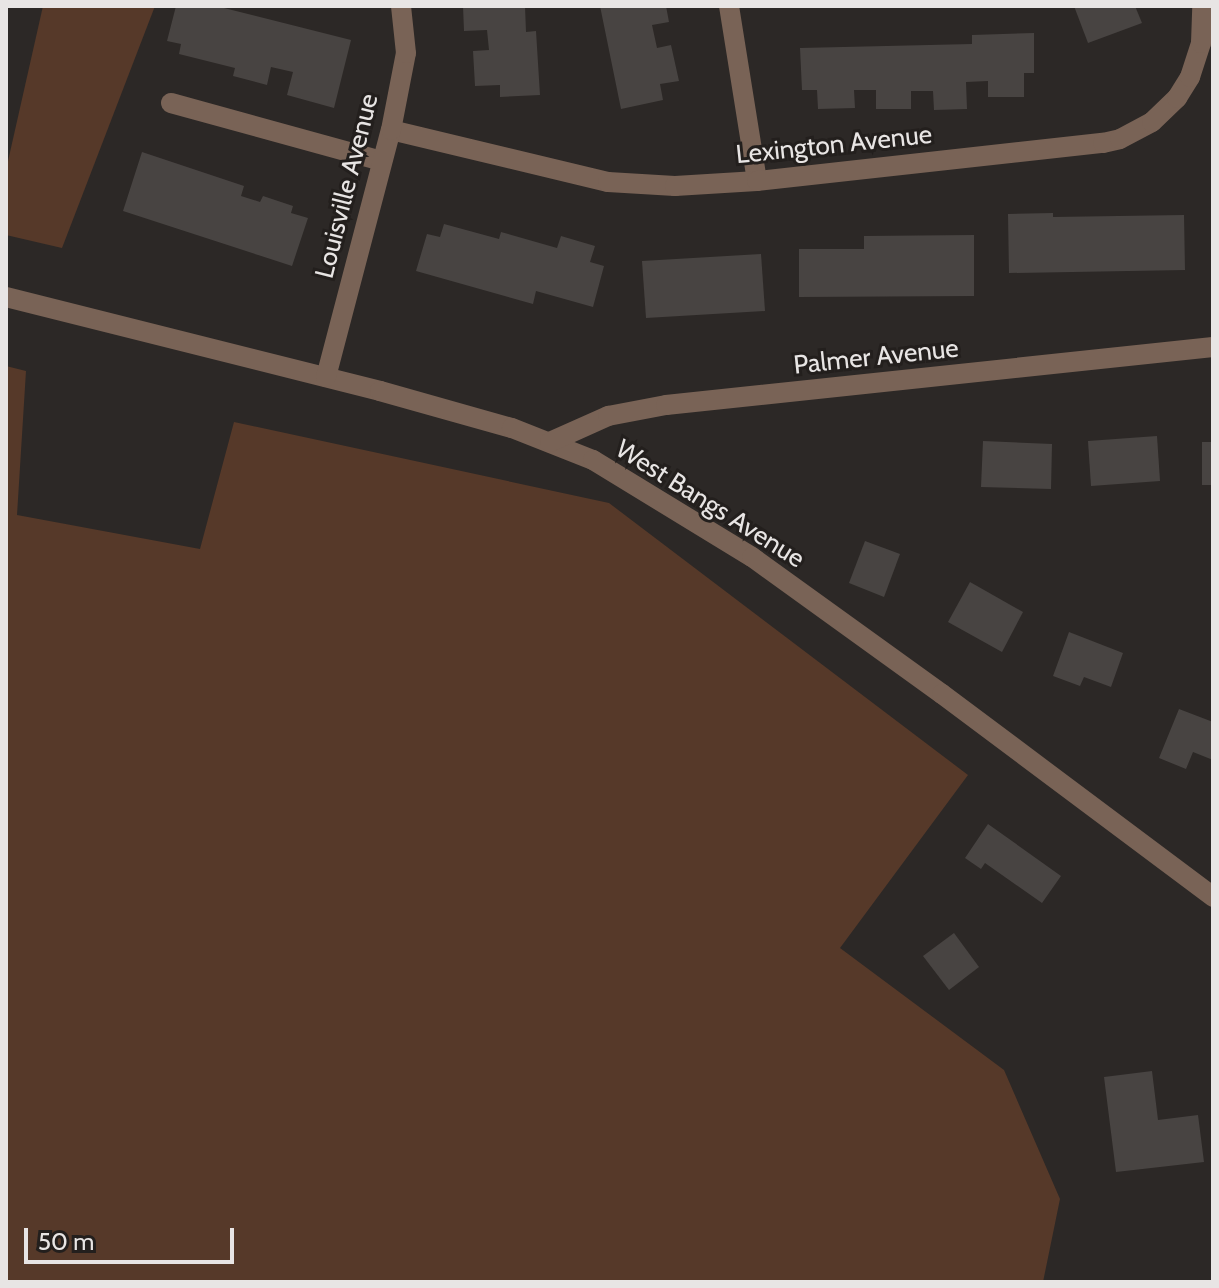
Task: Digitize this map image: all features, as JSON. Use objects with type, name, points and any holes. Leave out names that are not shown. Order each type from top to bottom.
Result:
[{"type":"street","name":"Louisville Avenue","points":[[326,377],[391,130],[406,53],[401,6]]},
{"type":"street","points":[[729,6],[757,181]]},
{"type":"street","name":"Lexington Avenue","points":[[391,130],[608,182],[675,186],[757,181],[1120,139],[1152,122],[1177,98],[1190,77],[1201,43],[1202,6]]},
{"type":"street","points":[[171,103],[382,161]]},
{"type":"street","name":"West Bangs Avenue","points":[[8,298],[326,377],[512,428],[550,442],[650,492],[752,557],[942,694],[1213,897]]},
{"type":"street","name":"Palmer Avenue","points":[[550,442],[608,416],[666,405],[1213,347]]},
{"type":"shaded area","points":[[43,6],[155,6],[62,248],[6,235],[6,170]]},
{"type":"shaded area","points":[[6,366],[26,371],[17,515],[200,549],[234,422],[609,503],[968,775],[840,948],[1004,1070],[1060,1199],[1043,1282],[6,1282]]},
{"type":"building","points":[[176,6],[216,6],[351,40],[334,108],[287,95],[293,72],[271,67],[267,85],[233,76],[235,68],[179,54],[181,44],[167,41]]},
{"type":"building","points":[[463,6],[525,6],[526,32],[536,31],[540,95],[500,97],[500,85],[475,86],[473,51],[489,50],[487,30],[464,31]]},
{"type":"building","points":[[600,6],[666,6],[669,22],[652,25],[657,48],[671,45],[679,81],[660,84],[663,100],[621,109]]},
{"type":"building","points":[[1074,6],[1135,6],[1142,23],[1088,43]]},
{"type":"building","points":[[1034,33],[1034,73],[1024,73],[1024,97],[988,97],[988,81],[966,82],[967,109],[934,110],[933,91],[911,91],[911,109],[876,109],[876,90],[854,90],[855,108],[818,109],[817,90],[802,90],[800,48],[972,44],[972,35]]},
{"type":"building","points":[[142,152],[244,186],[241,196],[260,202],[263,196],[293,206],[291,213],[308,218],[292,266],[123,211]]},
{"type":"building","points":[[1053,213],[1053,217],[1184,215],[1185,270],[1009,273],[1008,214]]},
{"type":"building","points":[[444,224],[499,239],[501,232],[557,248],[561,236],[595,246],[590,262],[604,266],[593,307],[536,291],[533,304],[416,271],[427,234],[440,237]]},
{"type":"building","points":[[974,235],[974,296],[799,297],[799,249],[864,249],[864,236]]},
{"type":"building","points":[[761,254],[765,311],[646,318],[642,261]]},
{"type":"building","points":[[1157,436],[1160,481],[1091,486],[1088,441]]},
{"type":"building","points":[[983,441],[1052,444],[1051,489],[981,487]]},
{"type":"building","points":[[1202,442],[1213,442],[1213,485],[1202,485]]},
{"type":"building","points":[[865,541],[900,554],[884,597],[849,583]]},
{"type":"building","points":[[970,582],[1023,612],[1002,652],[948,622]]},
{"type":"building","points":[[1069,632],[1123,653],[1111,687],[1084,677],[1080,686],[1053,676]]},
{"type":"building","points":[[1179,709],[1213,722],[1213,760],[1193,752],[1186,769],[1159,758]]},
{"type":"building","points":[[988,824],[1061,876],[1042,903],[985,863],[981,869],[965,858]]},
{"type":"building","points":[[954,933],[979,967],[949,990],[923,956]]},
{"type":"building","points":[[1152,1071],[1158,1120],[1198,1115],[1204,1162],[1116,1172],[1104,1077]]}]
